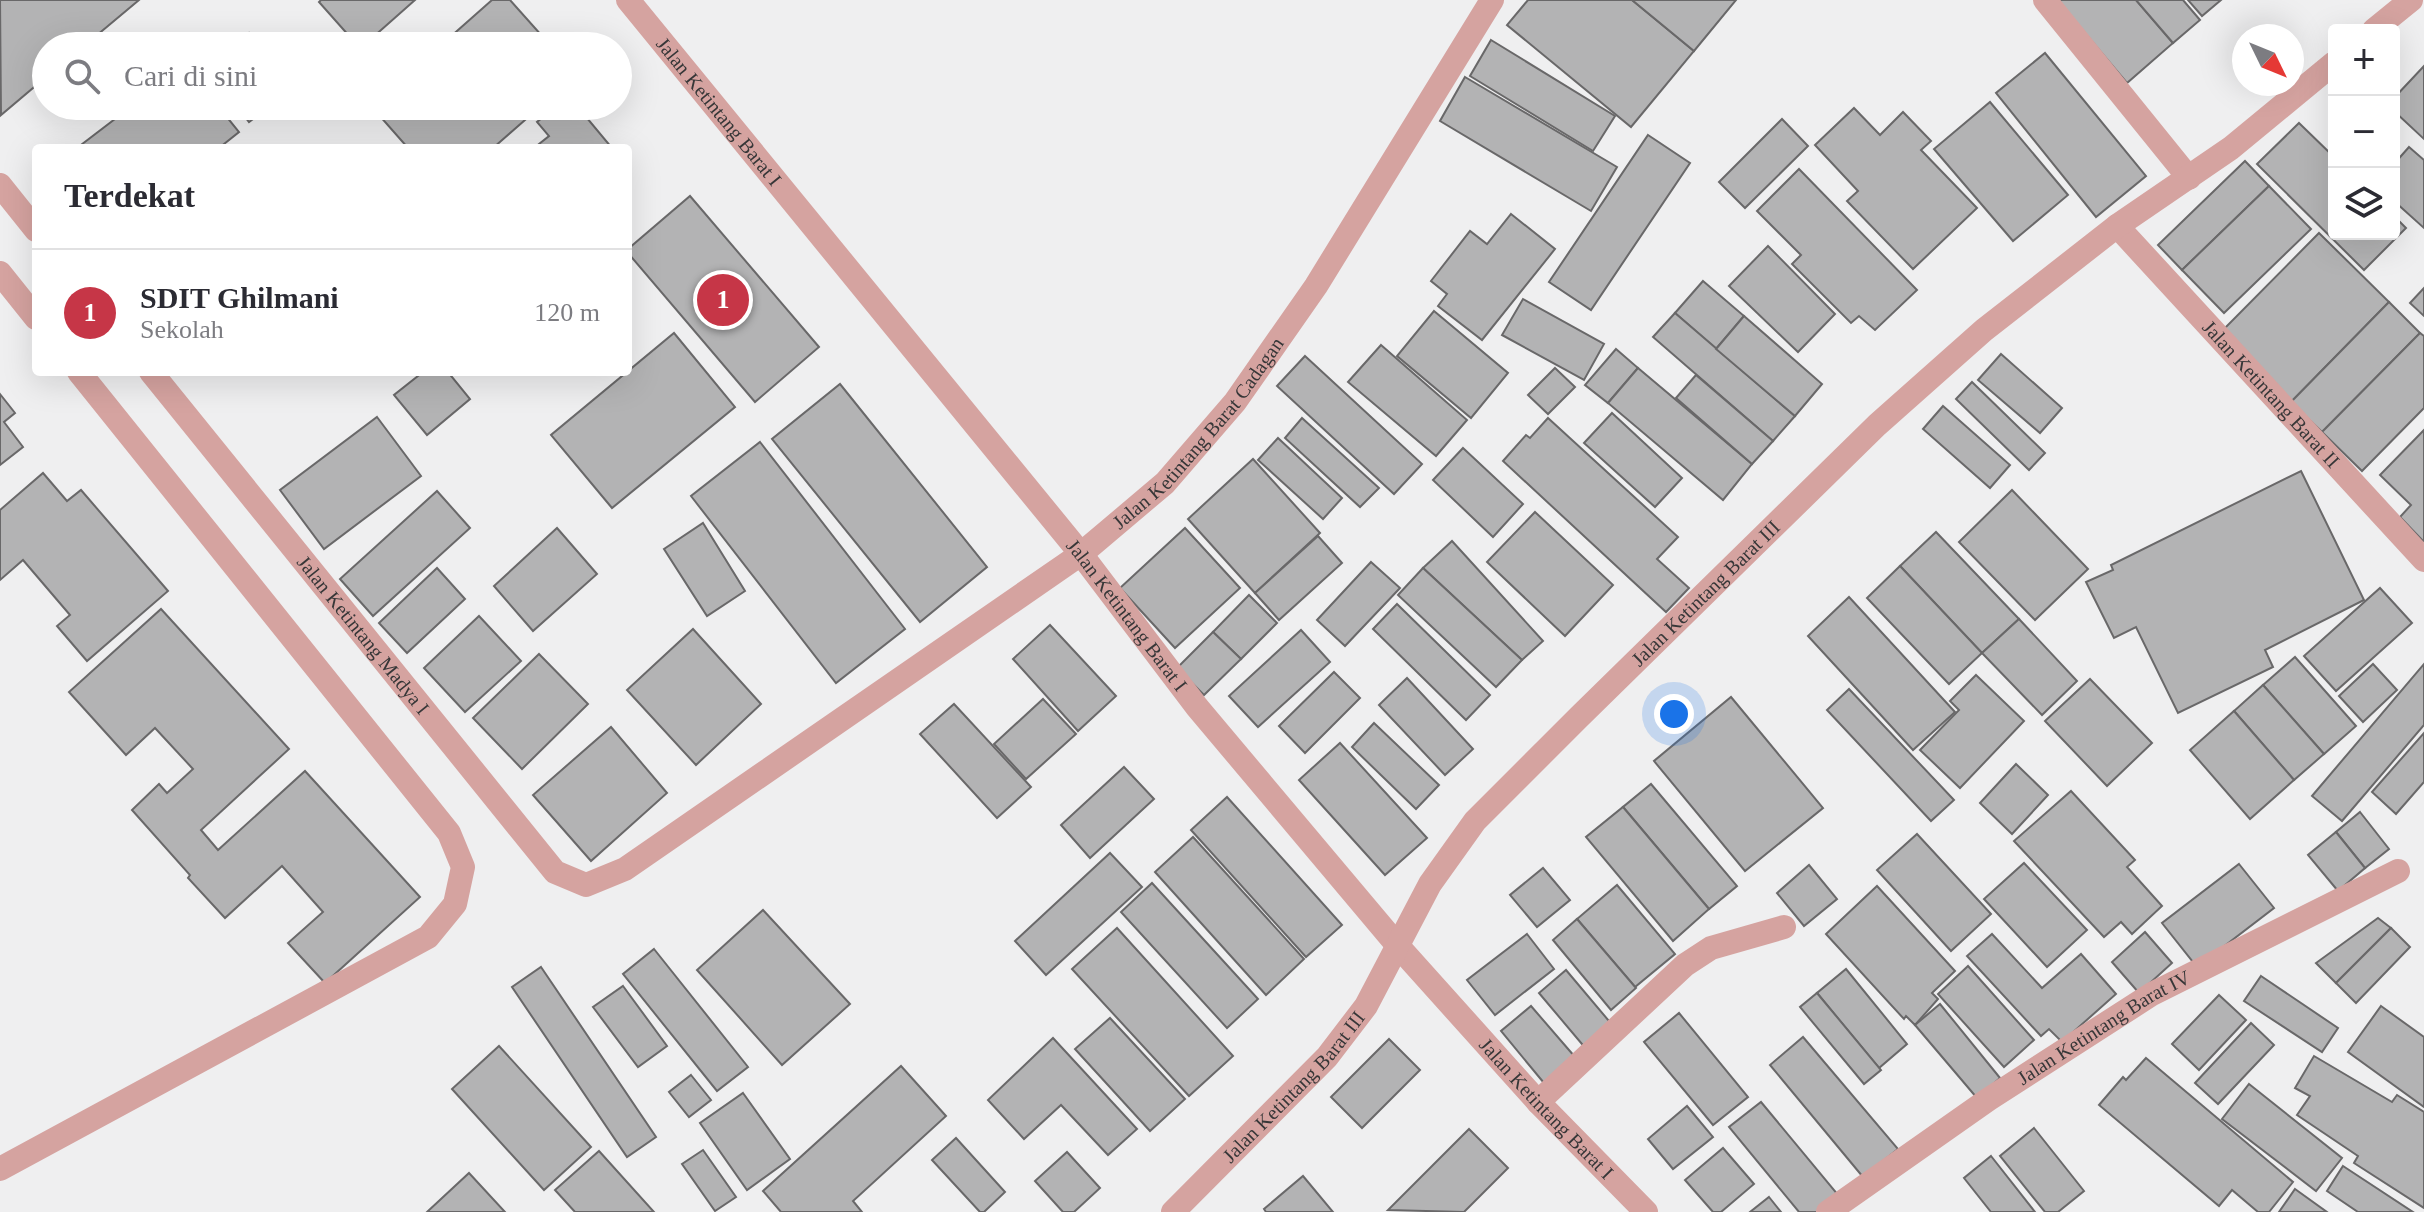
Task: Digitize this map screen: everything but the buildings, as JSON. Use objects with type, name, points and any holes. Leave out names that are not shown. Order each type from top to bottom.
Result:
[{"type":"street","name":"Jalan Ketintang Barat I","points":[[628,0],[1081,554],[1197,707],[1398,946],[1538,1102],[1646,1212]]},
{"type":"street","name":"Jalan Ketintang Barat Cadagan","points":[[586,885],[625,869],[1081,554],[1165,483],[1235,402],[1316,286],[1492,0]]},
{"type":"street","points":[[2045,0],[2189,178]]},
{"type":"street","points":[[2381,24],[2411,0]]},
{"type":"street","name":"Jalan Ketintang Barat III","points":[[1173,1212],[1327,1057],[1366,1006],[1430,884],[1475,821],[1537,759],[1877,425],[1984,330],[2117,226],[2231,148],[2328,68]]},
{"type":"street","points":[[0,185],[32,225]]},
{"type":"street","name":"Jalan Ketintang Barat II","points":[[2117,226],[2424,560]]},
{"type":"street","points":[[0,273],[32,313]]},
{"type":"street","points":[[0,1169],[428,937],[455,904],[463,867],[449,833],[82,376]]},
{"type":"street","name":"Jalan Ketintang Madya I","points":[[154,376],[555,872],[586,885]]},
{"type":"street","name":"Jalan Ketintang Barat IV","points":[[1828,1212],[1989,1099],[2152,994],[2398,871]]},
{"type":"street","points":[[1538,1102],[1685,965],[1711,948],[1784,927]]},
{"type":"place","name":"SDIT Ghilmani","points":[[723,300]]}]
